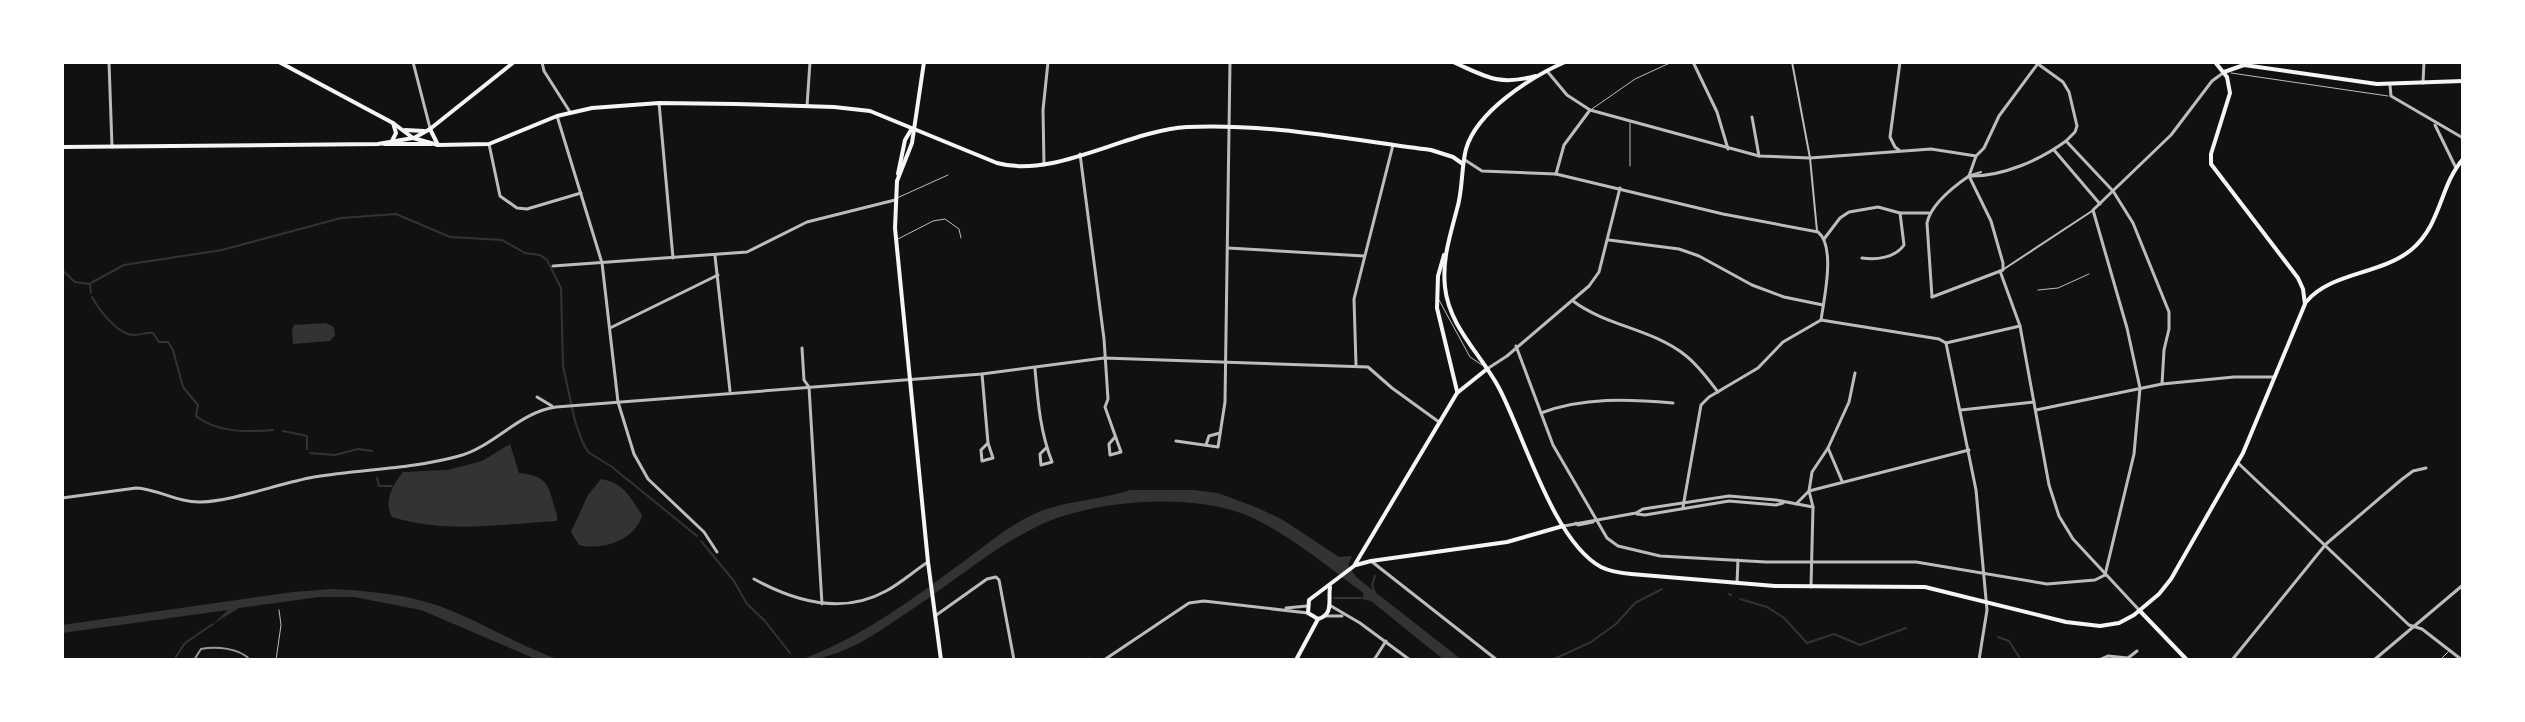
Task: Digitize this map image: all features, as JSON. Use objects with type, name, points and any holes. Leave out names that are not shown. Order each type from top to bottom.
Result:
[{"type":"main road","points":[[279,62],[393,123],[413,138],[431,144]]},
{"type":"main road","points":[[378,144],[413,138],[430,129],[514,62]]},
{"type":"main road","points":[[924,62],[912,143],[897,181],[896,241],[928,565],[941,660]]},
{"type":"main road","points":[[1453,62],[1499,81],[1514,82],[1538,75]]},
{"type":"main road","points":[[1457,393],[1438,317],[1438,276],[1460,200],[1464,162],[1472,137],[1492,111],[1538,75],[1565,62]]},
{"type":"main road","points":[[2215,62],[2230,84],[2230,93],[2211,154],[2211,164],[2298,278],[2305,304]]},
{"type":"main road","points":[[2224,72],[2256,63],[2269,69],[2390,85],[2463,81]]},
{"type":"main road","points":[[62,147],[489,144],[570,112],[659,103],[807,106],[870,111],[1007,166],[1044,165],[1163,130],[1229,127],[1393,145],[1442,153],[1464,162]]},
{"type":"main road","points":[[392,141],[396,133],[393,123]]},
{"type":"main road","points":[[403,129],[419,132],[430,129]]},
{"type":"main road","points":[[430,129],[438,145]]},
{"type":"main road","points":[[1445,251],[1445,290],[1461,333],[1500,389],[1528,457],[1564,526],[1593,561],[1613,572],[1737,583],[1811,587],[1925,587],[2088,626],[2119,623],[2140,611],[2159,594],[2171,579],[2238,463],[2305,304],[2321,288],[2388,264],[2411,249],[2431,227],[2456,168],[2463,159]]},
{"type":"main road","points":[[1309,633],[1310,614],[1307,606],[1311,598],[1330,587],[1362,560],[1457,393],[1487,369]]},
{"type":"main road","points":[[1362,560],[1507,542],[1564,526]]},
{"type":"main road","points":[[1296,660],[1318,619],[1326,616],[1330,587]]},
{"type":"main road","points":[[1317,596],[1328,603]]},
{"type":"main road","points":[[2140,611],[2187,660]]},
{"type":"main road","points":[[1310,614],[1318,619]]},
{"type":"street","points":[[109,62],[112,147]]},
{"type":"street","points":[[413,62],[430,129]]},
{"type":"street","points":[[542,62],[544,71],[570,112]]},
{"type":"street","points":[[807,106],[810,62]]},
{"type":"street","points":[[1044,165],[1043,110],[1048,62]]},
{"type":"street","points":[[1176,441],[1218,447],[1220,433],[1227,362],[1230,62]]},
{"type":"street","points":[[1693,62],[1717,112],[1728,149]]},
{"type":"street","points":[[1792,62],[1810,158],[1818,232],[1824,239],[1827,269],[1821,320]]},
{"type":"street","points":[[1900,62],[1890,137],[1900,150]]},
{"type":"street","points":[[2423,83],[2424,62]]},
{"type":"street","points":[[1969,176],[1985,177],[2054,150],[2066,141],[2077,126],[2069,92],[2063,82],[2038,63],[1999,116],[1969,176],[1991,221],[2003,263],[2001,271],[2020,326],[2049,485],[2059,516],[2073,539],[2140,611]]},
{"type":"street","points":[[1546,70],[1567,95],[1590,110],[1759,156],[1810,158],[1900,150],[1941,150],[1984,157]]},
{"type":"street","points":[[1981,172],[1957,184],[1929,213],[1932,297],[2001,271],[2093,210],[2171,135],[2212,81],[2224,72]]},
{"type":"street","points":[[2390,85],[2391,96],[2463,138]]},
{"type":"street","points":[[659,103],[673,258]]},
{"type":"street","points":[[1556,174],[1564,145],[1590,110]]},
{"type":"street","points":[[557,116],[602,263],[618,402],[638,465],[652,483],[704,532],[717,552]]},
{"type":"street","points":[[1752,117],[1759,156]]},
{"type":"street","points":[[2433,122],[2456,168]]},
{"type":"street","points":[[2066,141],[2113,191],[2137,231],[2169,312],[2162,384]]},
{"type":"street","points":[[489,144],[500,196],[517,208],[527,209],[581,193]]},
{"type":"street","points":[[1356,366],[1353,316],[1364,256],[1393,145]]},
{"type":"street","points":[[2054,150],[2100,204]]},
{"type":"street","points":[[1080,154],[1104,339],[1108,399],[1105,407],[1115,437]]},
{"type":"street","points":[[1464,162],[1486,171],[1556,174],[1723,214],[1818,232]]},
{"type":"street","points":[[1487,369],[1573,301],[1599,272],[1620,188]]},
{"type":"street","points":[[553,266],[747,252],[807,222],[895,199]]},
{"type":"street","points":[[1824,239],[1840,218],[1849,212],[1878,207],[1900,213],[1929,213]]},
{"type":"street","points":[[1516,346],[1553,445],[1594,522],[1618,546],[1660,556],[1738,560],[1897,560],[1982,571],[2047,584],[2095,580],[2105,575],[2134,454],[2140,388],[2127,328],[2093,210]]},
{"type":"street","points":[[1862,258],[1888,256],[1901,249],[1904,245],[1900,213]]},
{"type":"street","points":[[1609,240],[1679,249],[1699,256],[1752,285],[1784,297],[1823,305]]},
{"type":"street","points":[[1228,248],[1364,256]]},
{"type":"street","points":[[715,256],[730,393]]},
{"type":"street","points":[[609,328],[718,275]]},
{"type":"street","points":[[1573,301],[1589,313],[1674,348],[1706,376],[1718,392]]},
{"type":"street","points":[[1683,505],[1701,405],[1758,368],[1783,342],[1821,320],[1939,339],[1946,343],[2020,326]]},
{"type":"street","points":[[1946,343],[1976,490],[1986,603],[1979,660]]},
{"type":"street","points":[[802,348],[804,380],[809,387],[822,604]]},
{"type":"street","points":[[62,498],[136,488],[174,499],[202,502],[313,477],[392,469],[462,456],[490,443],[531,414],[568,405],[982,374],[1104,358],[1368,367],[1439,422]]},
{"type":"street","points":[[1035,369],[1041,434],[1046,448]]},
{"type":"street","points":[[1811,587],[1813,507],[1809,491],[1812,472],[1828,448],[1849,402],[1855,373]]},
{"type":"street","points":[[982,374],[988,443]]},
{"type":"street","points":[[2036,410],[2162,384],[2234,377],[2275,377]]},
{"type":"street","points":[[537,397],[556,407]]},
{"type":"street","points":[[1541,413],[1557,406],[1622,398],[1673,403]]},
{"type":"street","points":[[1961,410],[2034,402]]},
{"type":"street","points":[[1206,445],[1209,436],[1220,433]]},
{"type":"street","points":[[1828,448],[1842,481]]},
{"type":"street","points":[[1796,504],[1809,491],[1969,450]]},
{"type":"street","points":[[2238,463],[2409,625],[2422,629],[2462,660]]},
{"type":"street","points":[[2232,660],[2326,544],[2401,480],[2413,471],[2426,468]]},
{"type":"street","points":[[1564,526],[1636,513],[1645,515],[1683,505],[1729,501],[1813,507]]},
{"type":"street","points":[[1737,583],[1738,560]]},
{"type":"street","points":[[1371,561],[1497,660]]},
{"type":"street","points":[[754,579],[785,595],[822,604],[851,602],[879,594],[928,565]]},
{"type":"street","points":[[935,614],[987,579],[996,577],[1014,660]]},
{"type":"street","points":[[2374,660],[2463,585]]},
{"type":"street","points":[[1104,660],[1189,603],[1204,601],[1310,614]]},
{"type":"street","points":[[1328,603],[1410,660]]},
{"type":"street","points":[[1282,609],[1307,606]]},
{"type":"street","points":[[1326,616],[1345,616]]},
{"type":"street","points":[[1374,660],[1386,641]]},
{"type":"street","points":[[2099,660],[2108,656],[2128,658],[2137,651]]},
{"type":"lane","points":[[1590,110],[1635,79],[1672,62]]},
{"type":"lane","points":[[2224,72],[2391,96]]},
{"type":"lane","points":[[1630,121],[1630,166]]},
{"type":"lane","points":[[895,199],[948,175]]},
{"type":"lane","points":[[896,241],[933,221],[945,219],[959,229],[961,238]]},
{"type":"lane","points":[[2103,269],[2110,269]]},
{"type":"lane","points":[[2038,290],[2058,288],[2089,274]]},
{"type":"lane","points":[[1437,294],[1470,357],[1487,369]]},
{"type":"lane","points":[[276,660],[281,625],[279,610]]},
{"type":"lane","points":[[2440,660],[2450,650]]},
{"type":"shaded area","points":[[326,323],[334,327],[335,335],[330,341],[293,344],[294,325]]},
{"type":"shaded area","points":[[510,444],[519,473],[537,477],[547,485],[557,521],[453,527],[392,517],[389,499],[403,472],[447,470],[482,461]]},
{"type":"shaded area","points":[[601,479],[621,487],[630,497],[642,515],[639,524],[617,542],[598,546],[579,545],[571,532],[588,495]]},
{"type":"shaded area","points":[[1130,490],[1218,493],[1283,520],[1339,557],[1352,556],[1348,565],[1356,577],[1462,660],[1444,660],[1371,601],[1362,599],[1364,594],[1361,591],[1310,553],[1255,519],[1205,504],[1145,502],[1086,510],[1036,527],[860,643],[831,655],[800,660],[844,641],[885,617],[1024,519],[1046,509]]},
{"type":"shaded area","points":[[332,589],[387,594],[428,603],[560,660],[538,660],[421,610],[354,597],[319,597],[239,608],[213,624],[228,610],[62,633],[62,625]]},
{"type":"waterway","points":[[62,270],[75,282],[89,284],[124,265],[222,250],[341,218],[396,214],[450,237],[502,240],[525,253],[540,255],[547,260],[561,288],[563,366],[575,421],[588,452],[612,467],[697,536]]},
{"type":"waterway","points":[[90,285],[91,293]]},
{"type":"waterway","points":[[92,297],[104,315],[122,331],[134,335],[153,333],[159,342],[168,342],[183,387],[198,405],[196,416],[204,422],[243,431],[273,430]]},
{"type":"waterway","points":[[283,431],[307,436],[307,449]]},
{"type":"waterway","points":[[310,453],[335,455],[358,449],[372,451]]},
{"type":"waterway","points":[[377,478],[379,486],[392,486]]},
{"type":"waterway","points":[[701,541],[734,581],[747,604],[790,653]]},
{"type":"waterway","points":[[1375,576],[1372,585],[1375,593]]},
{"type":"waterway","points":[[1552,660],[1591,642],[1616,624],[1635,603],[1662,589]]},
{"type":"waterway","points":[[1334,598],[1361,598]]},
{"type":"waterway","points":[[1740,599],[1767,607],[1784,618],[1807,643],[1834,634],[1860,645],[1906,628]]},
{"type":"waterway","points":[[174,660],[185,643],[213,624]]},
{"type":"waterway","points":[[1998,637],[2009,641],[2021,660]]},
{"type":"railway","points":[[194,660],[201,649],[214,648],[234,650],[250,660]]}]
